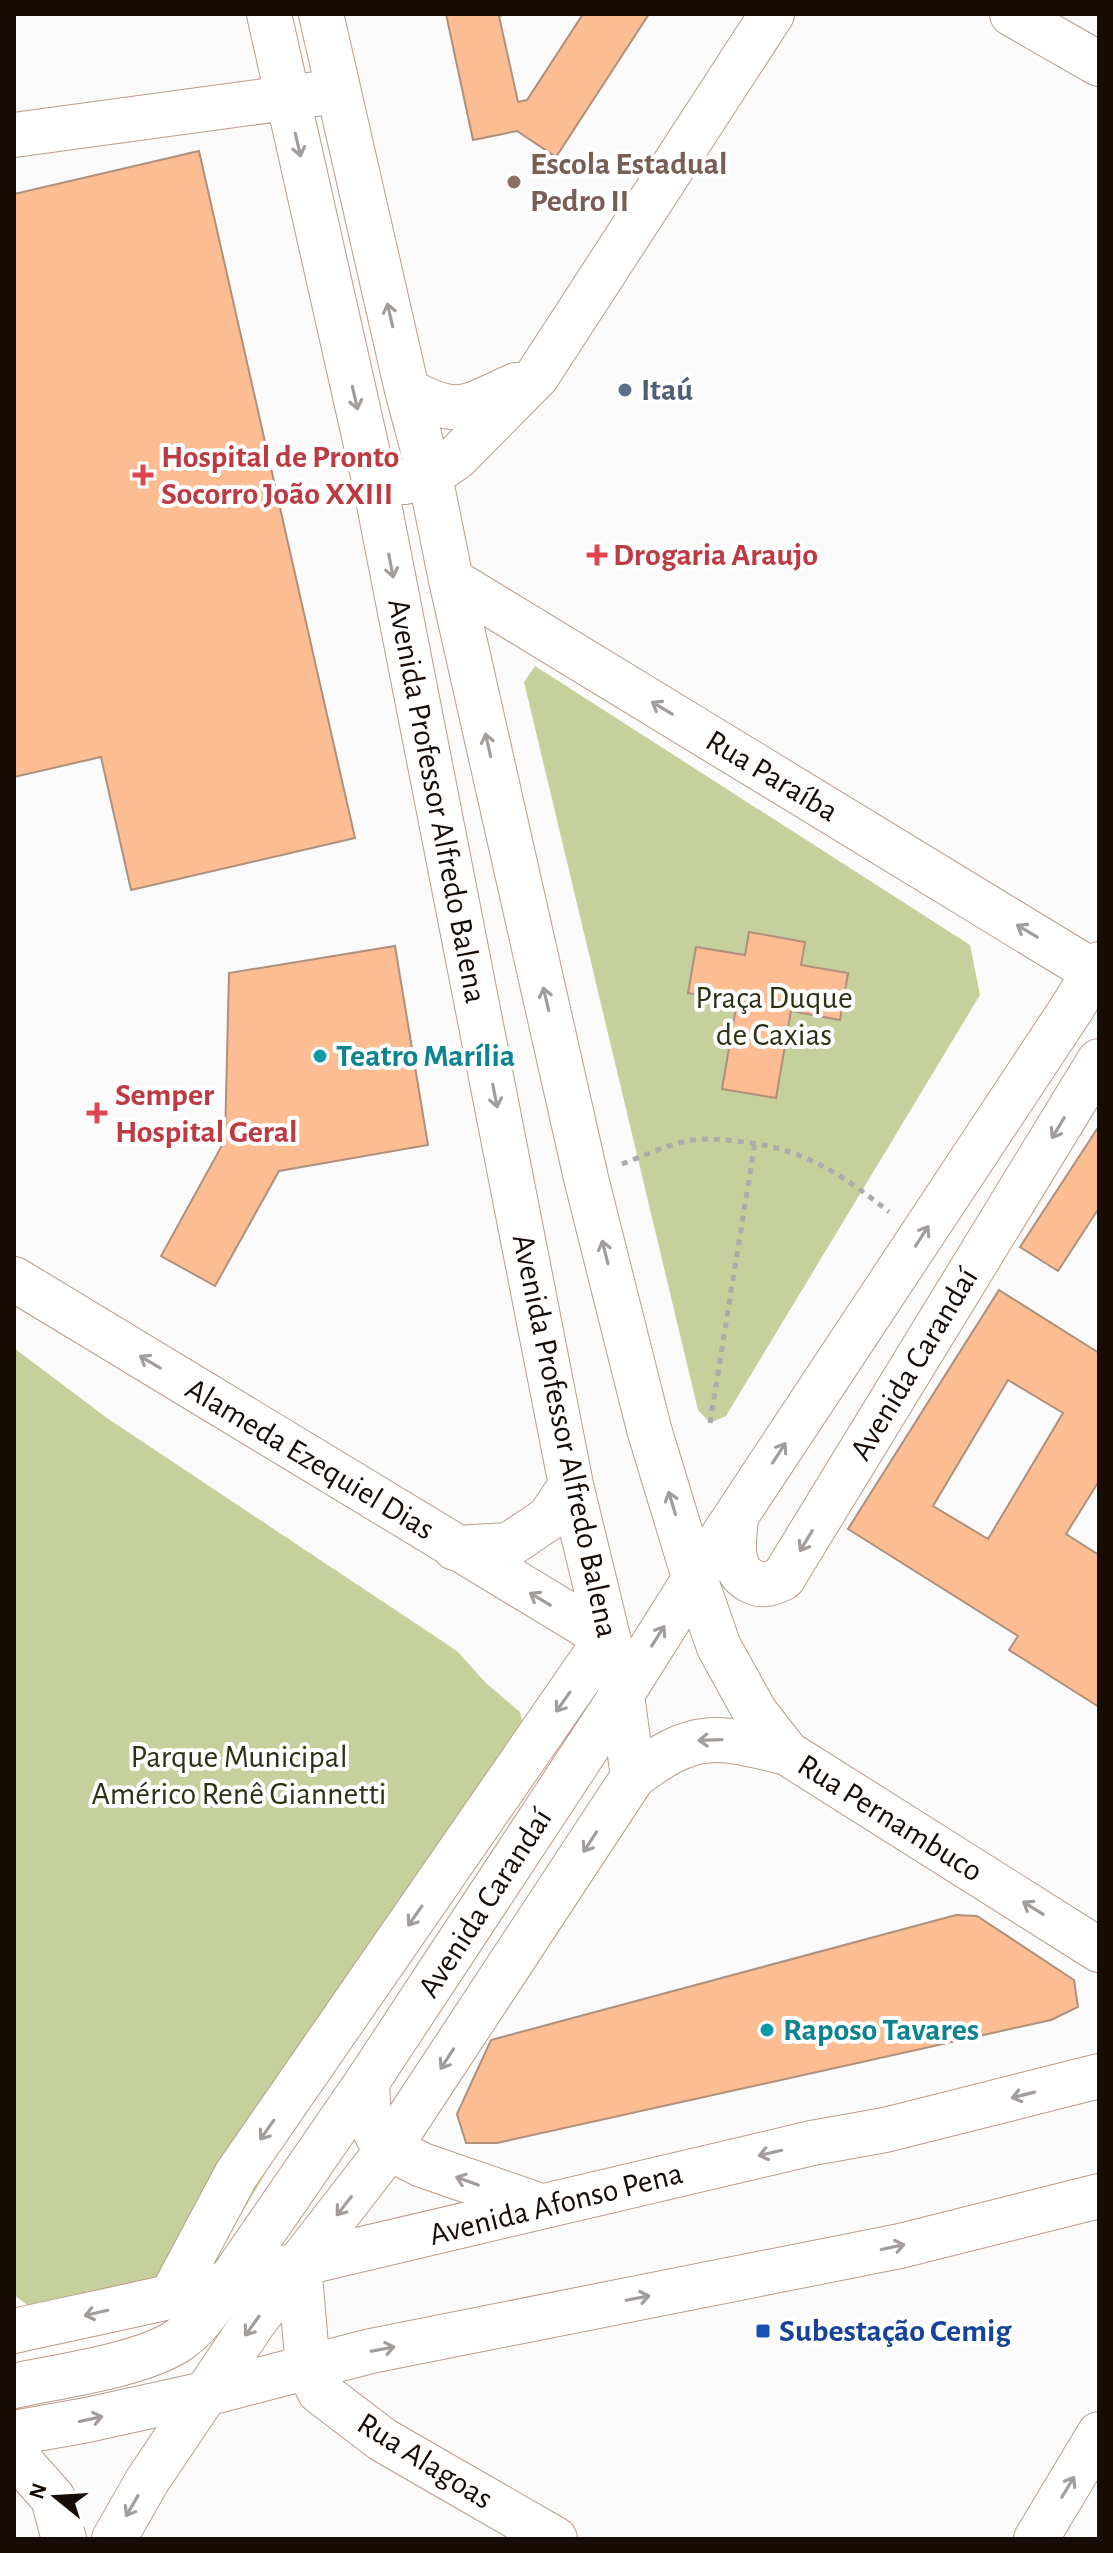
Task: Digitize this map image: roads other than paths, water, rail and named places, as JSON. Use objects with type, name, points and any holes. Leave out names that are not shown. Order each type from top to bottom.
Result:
[{"type":"street","name":"Avenida Professor Alfredo Balena","points":[[269,14],[376,489],[571,1485],[622,1695],[633,1777]]},
{"type":"street","name":"Avenida Professor Alfredo Balena","points":[[321,14],[407,390],[430,476],[586,1178],[649,1429],[719,1647]]},
{"type":"street","points":[[376,489],[430,476],[457,457],[537,376],[772,14]]},
{"type":"street","points":[[1012,14],[1099,64]]},
{"type":"street","points":[[14,135],[338,91]]},
{"type":"street","points":[[407,390],[444,407],[466,408],[537,376]]},
{"type":"street","name":"Rua Paraíba","points":[[451,580],[1091,988]]},
{"type":"street","name":"Avenida Carandaí","points":[[14,2386],[153,2354],[180,2339],[203,2318],[367,2082],[622,1695],[695,1578],[1091,988]]},
{"type":"street","name":"Avenida Carandaí","points":[[736,1518],[733,1548],[740,1573],[759,1584],[772,1584],[783,1578],[1099,1061]]},
{"type":"street","name":"Alameda Ezequiel Dias","points":[[14,1279],[607,1638]]},
{"type":"street","points":[[455,1548],[509,1545],[549,1518],[571,1485]]},
{"type":"street","points":[[172,2295],[236,2175],[607,1638]]},
{"type":"street","name":"Rua Pernambuco","points":[[719,1647],[755,1712],[787,1753],[1099,1950]]},
{"type":"street","points":[[633,1777],[661,1756],[694,1741],[721,1739],[787,1753]]},
{"type":"street","name":"Avenida Carandaí","points":[[114,2539],[147,2481],[254,2322],[389,2148],[633,1777]]},
{"type":"street","name":"Avenida Afonso Pena","points":[[14,2331],[228,2284],[299,2264],[812,2143],[885,2130],[1099,2076]]},
{"type":"street","points":[[367,2082],[369,2119],[378,2137],[389,2148],[422,2165],[541,2206]]},
{"type":"street","points":[[14,2433],[205,2394],[371,2351],[900,2246],[1099,2196]]},
{"type":"street","points":[[299,2264],[308,2369]]},
{"type":"street","name":"Rua Alagoas","points":[[308,2369],[320,2392],[383,2440],[555,2539]]},
{"type":"street","points":[[1036,2539],[1099,2434]]},
{"type":"street","points":[[14,2454],[53,2498],[64,2539]]},
{"type":"place","name":"Escola Estadual Pedro II","points":[[514,182]]},
{"type":"place","name":"Itaú","points":[[625,390]]},
{"type":"place","name":"Hospital de Pronto Socorro João XXIII","points":[[143,475]]},
{"type":"place","name":"Drogaria Araujo","points":[[597,555]]},
{"type":"place","name":"Teatro Marília","points":[[320,1056]]},
{"type":"place","name":"Semper Hospital Geral","points":[[97,1113]]},
{"type":"place","name":"Raposo Tavares","points":[[767,2030]]},
{"type":"place","name":"Subestação Cemig","points":[[763,2331]]},
{"type":"park label","name":"Praça Duque de Caxias","points":[[774,1016]]},
{"type":"park label","name":"Parque Municipal Américo Renê Giannetti","points":[[239,1776]]}]
